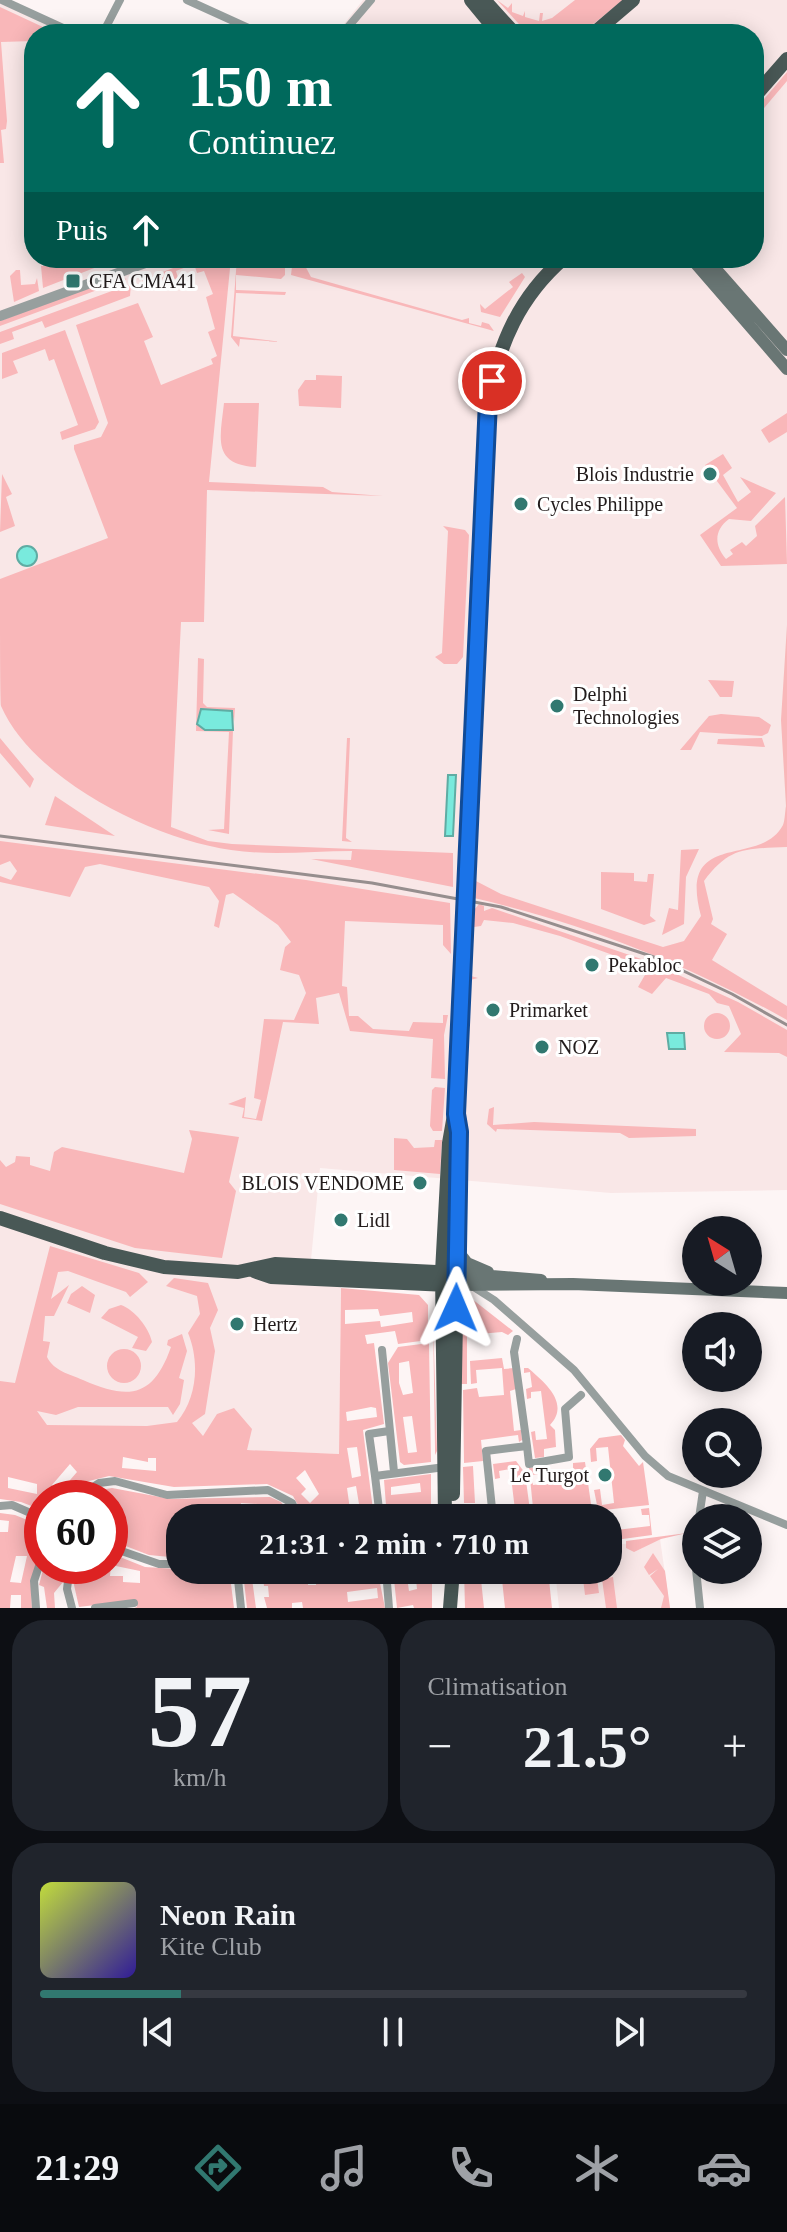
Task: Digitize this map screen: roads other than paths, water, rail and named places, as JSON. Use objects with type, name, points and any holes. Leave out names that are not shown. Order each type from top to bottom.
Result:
[{"type":"main road","points":[[471,0],[491,24]]},
{"type":"main road","points":[[484,0],[506,24]]},
{"type":"main road","points":[[605,24],[633,0]]},
{"type":"main road","points":[[764,85],[787,59]]},
{"type":"main road","points":[[453,1280],[456,1249],[456,1114],[488,401],[499,349],[520,308],[555,268]]},
{"type":"main road","points":[[701,268],[782,348]]},
{"type":"main road","points":[[714,268],[782,348],[787,369]]},
{"type":"main road","points":[[446,1504],[453,1280],[449,1143],[456,1114]]},
{"type":"main road","points":[[0,1218],[132,1261],[197,1270],[254,1271],[275,1264],[453,1280],[493,1287],[573,1284],[787,1293]]},
{"type":"main road","points":[[456,1249],[493,1287]]},
{"type":"main road","points":[[453,1280],[493,1287]]},
{"type":"main road","points":[[448,1467],[452,1504]]},
{"type":"main road","points":[[447,1584],[449,1608]]},
{"type":"main road","points":[[449,1608],[452,1584]]},
{"type":"street","points":[[2,0],[54,24]]},
{"type":"street","points":[[108,24],[120,0]]},
{"type":"street","points":[[187,0],[240,24]]},
{"type":"street","points":[[351,24],[371,0]]},
{"type":"street","points":[[0,316],[132,268]]},
{"type":"street","points":[[493,1287],[584,1380],[649,1460],[668,1476],[787,1525]]},
{"type":"street","points":[[517,1339],[514,1352],[529,1464],[569,1457],[565,1409],[581,1395]]},
{"type":"street","points":[[382,1350],[394,1472]]},
{"type":"street","points":[[378,1504],[369,1434],[389,1431]]},
{"type":"street","points":[[492,1504],[486,1451],[527,1446]]},
{"type":"street","points":[[375,1476],[448,1467]]},
{"type":"street","points":[[128,1484],[167,1495],[268,1490],[292,1504]]},
{"type":"street","points":[[701,1504],[703,1491]]},
{"type":"street","points":[[0,1506],[12,1505],[24,1510]]},
{"type":"street","points":[[128,1553],[166,1564]]},
{"type":"street","points":[[34,1584],[36,1608]]},
{"type":"street","points":[[68,1584],[72,1608]]},
{"type":"street","points":[[238,1584],[241,1608]]},
{"type":"street","points":[[387,1584],[389,1608]]},
{"type":"street","points":[[698,1584],[700,1608]]},
{"type":"street","points":[[95,1608],[134,1603]]},
{"type":"water","points":[[27,546],[34,549],[37,556],[34,563],[27,566],[20,563],[17,556],[20,549]]},
{"type":"water","points":[[201,709],[232,711],[233,730],[205,730],[197,724]]},
{"type":"water","points":[[448,775],[456,775],[453,836],[445,836]]},
{"type":"water","points":[[667,1033],[684,1033],[685,1049],[669,1049]]},
{"type":"railway","points":[[0,836],[372,883],[501,907],[654,957],[732,994],[787,1025]]},
{"type":"place","name":"CFA CMA41","points":[[73,281]]},
{"type":"place","name":"Blois Industrie","points":[[710,474]]},
{"type":"place","name":"Cycles Philippe","points":[[521,504]]},
{"type":"place","name":"Delphi Technologies","points":[[557,706]]},
{"type":"place","name":"Pekabloc","points":[[592,965]]},
{"type":"place","name":"Primarket","points":[[493,1010]]},
{"type":"place","name":"NOZ","points":[[542,1047]]},
{"type":"place","name":"BLOIS VENDOME","points":[[420,1183]]},
{"type":"place","name":"Lidl","points":[[341,1220]]},
{"type":"place","name":"Hertz","points":[[237,1324]]},
{"type":"place","name":"Le Turgot","points":[[605,1475]]}]
